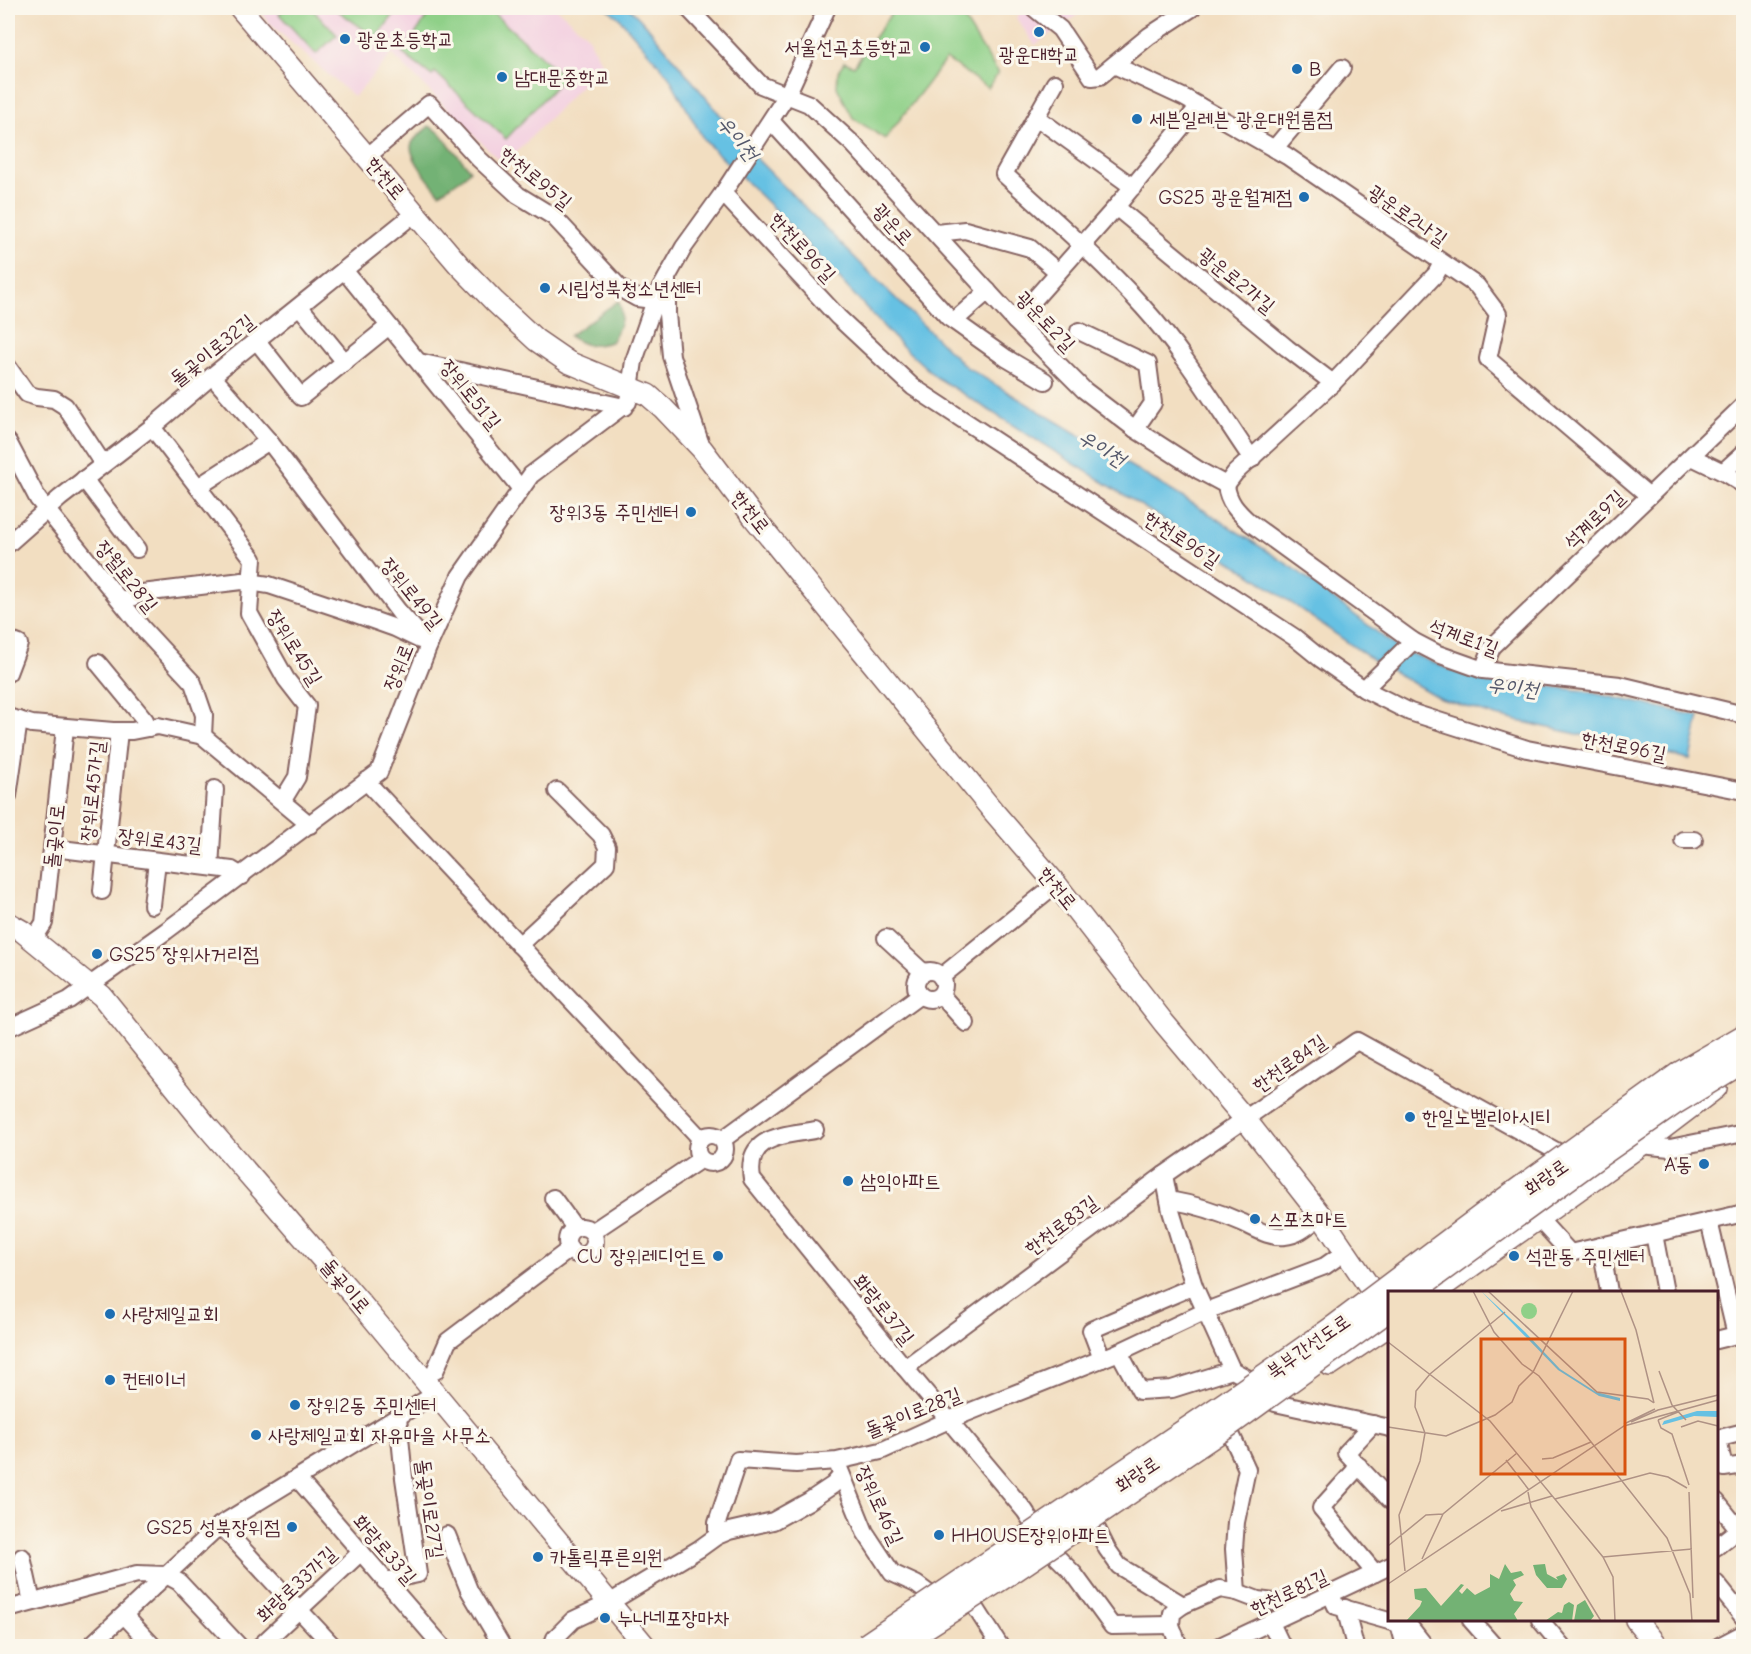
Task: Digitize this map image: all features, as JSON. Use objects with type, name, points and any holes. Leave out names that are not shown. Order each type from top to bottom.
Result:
[{"type":"highway","name":"북부간선도로","points":[[866,1647],[1237,1396],[1335,1327],[1484,1215],[1680,1074],[1743,1037]]},
{"type":"highway","points":[[1414,1291],[1675,1102],[1740,1068]]},
{"type":"highway","name":"북부간선도로","points":[[895,1647],[1225,1427],[1388,1302]]},
{"type":"main road","name":"한천로","points":[[240,8],[459,265],[495,302],[536,340],[568,362],[627,397],[648,395],[702,449],[755,519],[1056,885],[1164,1023],[1245,1119],[1321,1216],[1346,1252],[1388,1302]]},
{"type":"main road","name":"돌곶이로","points":[[8,923],[33,940],[102,996],[205,1124],[362,1305],[645,1647]]},
{"type":"main road","name":"화랑로","points":[[1401,1291],[1502,1208],[1703,1065],[1743,1043]]},
{"type":"main road","name":"화랑로","points":[[1438,1291],[1641,1145],[1740,1068]]},
{"type":"main road","name":"화랑로","points":[[908,1647],[972,1602],[1046,1544],[1093,1521],[1230,1432],[1333,1335],[1388,1302]]},
{"type":"main road","name":"화랑로","points":[[879,1647],[1046,1544],[1270,1395],[1348,1353],[1388,1326]]},
{"type":"main road","points":[[1333,1335],[1346,1341],[1348,1353]]},
{"type":"main road","points":[[1637,1621],[1657,1647]]},
{"type":"street","name":"광운로2길","points":[[688,8],[761,85],[808,104],[853,144],[1015,321],[1084,390],[1135,429],[1226,485]]},
{"type":"street","points":[[419,362],[627,397],[640,339],[657,295],[684,247],[726,189],[787,95],[827,8]]},
{"type":"street","points":[[1034,8],[1060,28],[1092,77],[1100,76],[1149,36],[1192,8]]},
{"type":"street","name":"광운로2나길","points":[[1114,65],[1199,106],[1274,149],[1442,263],[1436,274],[1333,383],[1235,473],[1226,485]]},
{"type":"street","points":[[1274,149],[1342,68]]},
{"type":"street","points":[[1055,83],[1004,174],[1082,246],[1143,307],[1180,353],[1252,459]]},
{"type":"street","name":"한천로95길","points":[[368,156],[429,104],[479,159],[518,195],[554,217],[621,289],[637,298],[657,295]]},
{"type":"street","points":[[1015,321],[1116,207],[1199,106]]},
{"type":"street","points":[[1036,117],[1133,187]]},
{"type":"street","name":"광운로","points":[[769,124],[948,317],[1006,358],[1045,381]]},
{"type":"street","name":"한천로96길","points":[[726,189],[838,317],[913,387],[1366,687],[1410,712],[1474,738],[1743,790]]},
{"type":"street","name":"광운로2가길","points":[[1116,207],[1333,383]]},
{"type":"street","name":"돌곶이로32길","points":[[8,544],[102,464],[152,427],[415,213]]},
{"type":"street","name":"광운로2길","points":[[936,233],[965,230],[1030,248],[1058,272]]},
{"type":"street","points":[[1442,263],[1477,286],[1498,314],[1488,359],[1648,496]]},
{"type":"street","name":"장위로51길","points":[[344,270],[521,489]]},
{"type":"street","points":[[667,276],[667,314],[671,356],[702,449]]},
{"type":"street","points":[[954,321],[988,291]]},
{"type":"street","points":[[300,307],[345,362]]},
{"type":"street","points":[[257,341],[301,397],[389,326]]},
{"type":"street","name":"광운로2길","points":[[1079,332],[1148,364],[1153,403],[1135,429]]},
{"type":"street","points":[[8,367],[27,394],[37,398],[54,399],[65,406],[102,464]]},
{"type":"street","name":"장위로49길","points":[[213,376],[268,441],[399,612],[429,645]]},
{"type":"street","name":"장위로","points":[[8,1028],[69,1000],[242,876],[379,772],[429,645],[460,576],[531,475],[627,397]]},
{"type":"street","name":"석계로9길","points":[[1483,670],[1492,647],[1743,405]]},
{"type":"street","points":[[152,427],[253,559],[252,582]]},
{"type":"street","points":[[198,487],[268,441]]},
{"type":"street","name":"장월로28길","points":[[8,442],[38,499],[122,602],[193,683],[204,715],[203,736]]},
{"type":"street","points":[[1724,472],[1743,453]]},
{"type":"street","points":[[1692,456],[1724,472],[1743,485]]},
{"type":"street","points":[[84,479],[137,549]]},
{"type":"street","name":"석계로1길","points":[[1226,485],[1233,505],[1249,522],[1409,645],[1483,670],[1620,685],[1743,716]]},
{"type":"street","name":"장위로49길","points":[[122,602],[142,593],[230,582],[252,582],[269,585],[395,628],[429,645]]},
{"type":"street","name":"장위로45길","points":[[252,582],[249,613],[286,679],[307,706],[297,777],[283,800]]},
{"type":"street","points":[[8,640],[19,644],[8,673]]},
{"type":"street","points":[[1366,687],[1409,645]]},
{"type":"street","points":[[98,663],[145,720],[148,728]]},
{"type":"street","points":[[8,796],[13,719]]},
{"type":"street","name":"장위로45가길","points":[[13,719],[66,728],[119,731],[158,726],[203,736]]},
{"type":"street","name":"돌곶이로","points":[[33,940],[45,923],[66,728]]},
{"type":"street","name":"장위로45가길","points":[[106,854],[119,731]]},
{"type":"street","points":[[203,736],[283,800],[310,825]]},
{"type":"street","points":[[366,781],[701,1139]]},
{"type":"street","name":"장위로43길","points":[[210,867],[215,789]]},
{"type":"street","points":[[519,945],[606,864],[607,847],[601,835],[557,791]]},
{"type":"street","name":"장위로43길","points":[[52,848],[232,870],[242,876]]},
{"type":"street","name":"장위로43길","points":[[102,891],[106,854]]},
{"type":"street","points":[[152,905],[157,861]]},
{"type":"street","points":[[941,977],[1056,885]]},
{"type":"street","points":[[886,938],[924,973]]},
{"type":"street","points":[[933,972],[941,977],[944,986],[941,994],[928,999],[920,995],[916,983],[924,973],[933,972]]},
{"type":"street","points":[[941,994],[966,1023]]},
{"type":"street","points":[[722,1140],[920,995]]},
{"type":"street","name":"화랑로","points":[[1703,1065],[1743,1037]]},
{"type":"street","name":"한천로84길","points":[[1245,1119],[1357,1041],[1571,1159]]},
{"type":"street","name":"한천로83길","points":[[905,1368],[1164,1175],[1245,1119]]},
{"type":"street","name":"화랑로37길","points":[[815,1130],[771,1139],[762,1145],[752,1155],[750,1166],[752,1179],[905,1368],[1025,1511],[1046,1544],[1074,1574],[1113,1626],[1171,1625]]},
{"type":"street","points":[[1641,1145],[1670,1148],[1743,1133]]},
{"type":"street","points":[[714,1135],[722,1140],[725,1149],[722,1158],[709,1163],[701,1159],[697,1151],[701,1139],[714,1135]]},
{"type":"street","points":[[592,1232],[701,1159]]},
{"type":"street","points":[[1571,1159],[1596,1178]]},
{"type":"street","points":[[1164,1175],[1168,1200],[1194,1286],[1232,1370],[1270,1395],[1388,1428]]},
{"type":"street","points":[[553,1198],[575,1228]]},
{"type":"street","points":[[1168,1200],[1239,1221],[1263,1233],[1285,1236],[1300,1232],[1321,1216]]},
{"type":"street","points":[[1539,1219],[1570,1253],[1743,1213]]},
{"type":"street","points":[[1708,1221],[1740,1334],[1718,1340]]},
{"type":"street","points":[[584,1227],[595,1236],[594,1246],[588,1253],[579,1254],[570,1249],[568,1238],[575,1228],[584,1227]]},
{"type":"street","points":[[1654,1233],[1665,1291]]},
{"type":"street","points":[[1601,1246],[1609,1291]]},
{"type":"street","points":[[435,1371],[448,1341],[570,1249]]},
{"type":"street","name":"돌곶이로28길","points":[[717,1536],[717,1523],[738,1460],[839,1469],[949,1420],[1119,1352],[1206,1311],[1325,1266],[1346,1252]]},
{"type":"street","points":[[1102,1359],[1091,1330],[1194,1286]]},
{"type":"street","points":[[1119,1352],[1140,1391],[1172,1389],[1232,1370]]},
{"type":"street","points":[[97,1644],[124,1615],[220,1525],[435,1394]]},
{"type":"street","name":"돌곶이로27길","points":[[386,1581],[418,1574],[398,1417]]},
{"type":"street","points":[[1373,1424],[1346,1453],[1388,1499]]},
{"type":"street","points":[[1230,1432],[1247,1469],[1236,1522],[1234,1549],[1238,1592]]},
{"type":"street","points":[[1718,1439],[1743,1432]]},
{"type":"street","points":[[1718,1443],[1724,1468],[1743,1465]]},
{"type":"street","name":"한천로81길","points":[[1220,1647],[1382,1570],[1321,1508],[1359,1466]]},
{"type":"street","name":"돌곶이로28길","points":[[552,1647],[555,1638],[573,1620],[609,1603],[717,1536],[773,1521],[809,1501],[833,1485],[839,1469]]},
{"type":"street","name":"장위로46길","points":[[839,1469],[865,1532],[892,1573],[916,1584],[945,1605]]},
{"type":"street","name":"화랑로33길","points":[[297,1478],[442,1647]]},
{"type":"street","points":[[1718,1504],[1742,1530],[1718,1546]]},
{"type":"street","points":[[1093,1521],[1107,1549],[1119,1566],[1183,1605]]},
{"type":"street","points":[[220,1525],[333,1647]]},
{"type":"street","points":[[447,1535],[469,1590],[502,1647]]},
{"type":"street","name":"화랑로33가길","points":[[260,1647],[361,1552]]},
{"type":"street","points":[[22,1557],[32,1602]]},
{"type":"street","points":[[8,1609],[137,1574],[166,1575],[179,1582],[239,1647]]},
{"type":"street","points":[[1718,1586],[1743,1618]]},
{"type":"street","points":[[1179,1647],[1171,1625],[1172,1613],[1183,1605],[1220,1589],[1238,1592],[1258,1600],[1308,1606]]},
{"type":"street","points":[[1331,1595],[1336,1606],[1388,1621]]},
{"type":"street","points":[[972,1602],[1000,1647]]},
{"type":"street","points":[[1345,1608],[1355,1647]]},
{"type":"street","points":[[124,1615],[153,1647]]},
{"type":"street","points":[[1389,1621],[1410,1627],[1425,1647]]},
{"type":"street","points":[[1472,1621],[1494,1647]]},
{"type":"street","points":[[1541,1621],[1562,1647]]},
{"type":"street","points":[[1271,1623],[1282,1647]]},
{"type":"street","points":[[1399,1624],[1405,1647]]},
{"type":"street","points":[[1719,1647],[1743,1633]]},
{"type":"shaded area","name":"남대문중학교","points":[[259,8],[556,8],[587,35],[602,64],[504,165],[392,54],[354,97],[269,23]]},
{"type":"shaded area","name":"광운대학교","points":[[1024,8],[1087,8],[1035,45],[1016,18]]},
{"type":"green space","points":[[286,8],[311,8],[337,35],[316,54],[279,14]]},
{"type":"green space","points":[[334,8],[399,8],[376,38]]},
{"type":"green space","points":[[433,8],[450,8],[461,16],[493,13],[564,77],[506,139],[435,72],[432,76],[402,53]]},
{"type":"green space","points":[[895,8],[957,8],[998,73],[988,88],[946,59],[885,139],[853,118],[837,87],[838,72],[844,62],[854,66]]},
{"type":"green space","points":[[429,126],[439,132],[470,170],[440,193],[416,162],[411,148],[417,136]]},
{"type":"green space","points":[[618,301],[621,317],[617,332],[611,342],[589,345],[569,336]]},
{"type":"water","name":"우이천","points":[[607,8],[629,8],[647,26],[755,157],[966,367],[1205,511],[1295,569],[1398,648],[1463,675],[1584,691],[1699,716],[1690,759],[1496,716],[1441,699],[1373,660],[1250,574],[936,377],[898,342],[781,216],[704,140],[668,75],[619,18]]},
{"type":"place","name":"광운대학교","points":[[1039,32]]},
{"type":"place","name":"광운초등학교","points":[[345,39]]},
{"type":"place","name":"서울선곡초등학교","points":[[925,47]]},
{"type":"place","name":"B","points":[[1297,69]]},
{"type":"place","name":"남대문중학교","points":[[502,77]]},
{"type":"place","name":"세븐일레븐 광운대원룸점","points":[[1137,119]]},
{"type":"place","name":"GS25 광운월계점","points":[[1304,197]]},
{"type":"place","name":"시립성북청소년센터","points":[[545,288]]},
{"type":"place","name":"장위3동 주민센터","points":[[691,512]]},
{"type":"place","name":"GS25 장위사거리점","points":[[97,954]]},
{"type":"place","name":"한일노벨리아시티","points":[[1410,1117]]},
{"type":"place","name":"A동","points":[[1704,1164]]},
{"type":"place","name":"삼익아파트","points":[[848,1181]]},
{"type":"place","name":"스포츠마트","points":[[1255,1219]]},
{"type":"place","name":"CU 장위레디언트","points":[[718,1256]]},
{"type":"place","name":"석관동 주민센터","points":[[1514,1256]]},
{"type":"place","name":"사랑제일교회","points":[[110,1314]]},
{"type":"place","name":"컨테이너","points":[[110,1380]]},
{"type":"place","name":"장위2동 주민센터","points":[[295,1405]]},
{"type":"place","name":"사랑제일교회 자유마을 사무소","points":[[256,1435]]},
{"type":"place","name":"GS25 성북장위점","points":[[292,1527]]},
{"type":"place","name":"HHOUSE장위아파트","points":[[939,1535]]},
{"type":"place","name":"카톨릭푸른의원","points":[[538,1557]]},
{"type":"place","name":"누나네포장마차","points":[[605,1618]]}]
